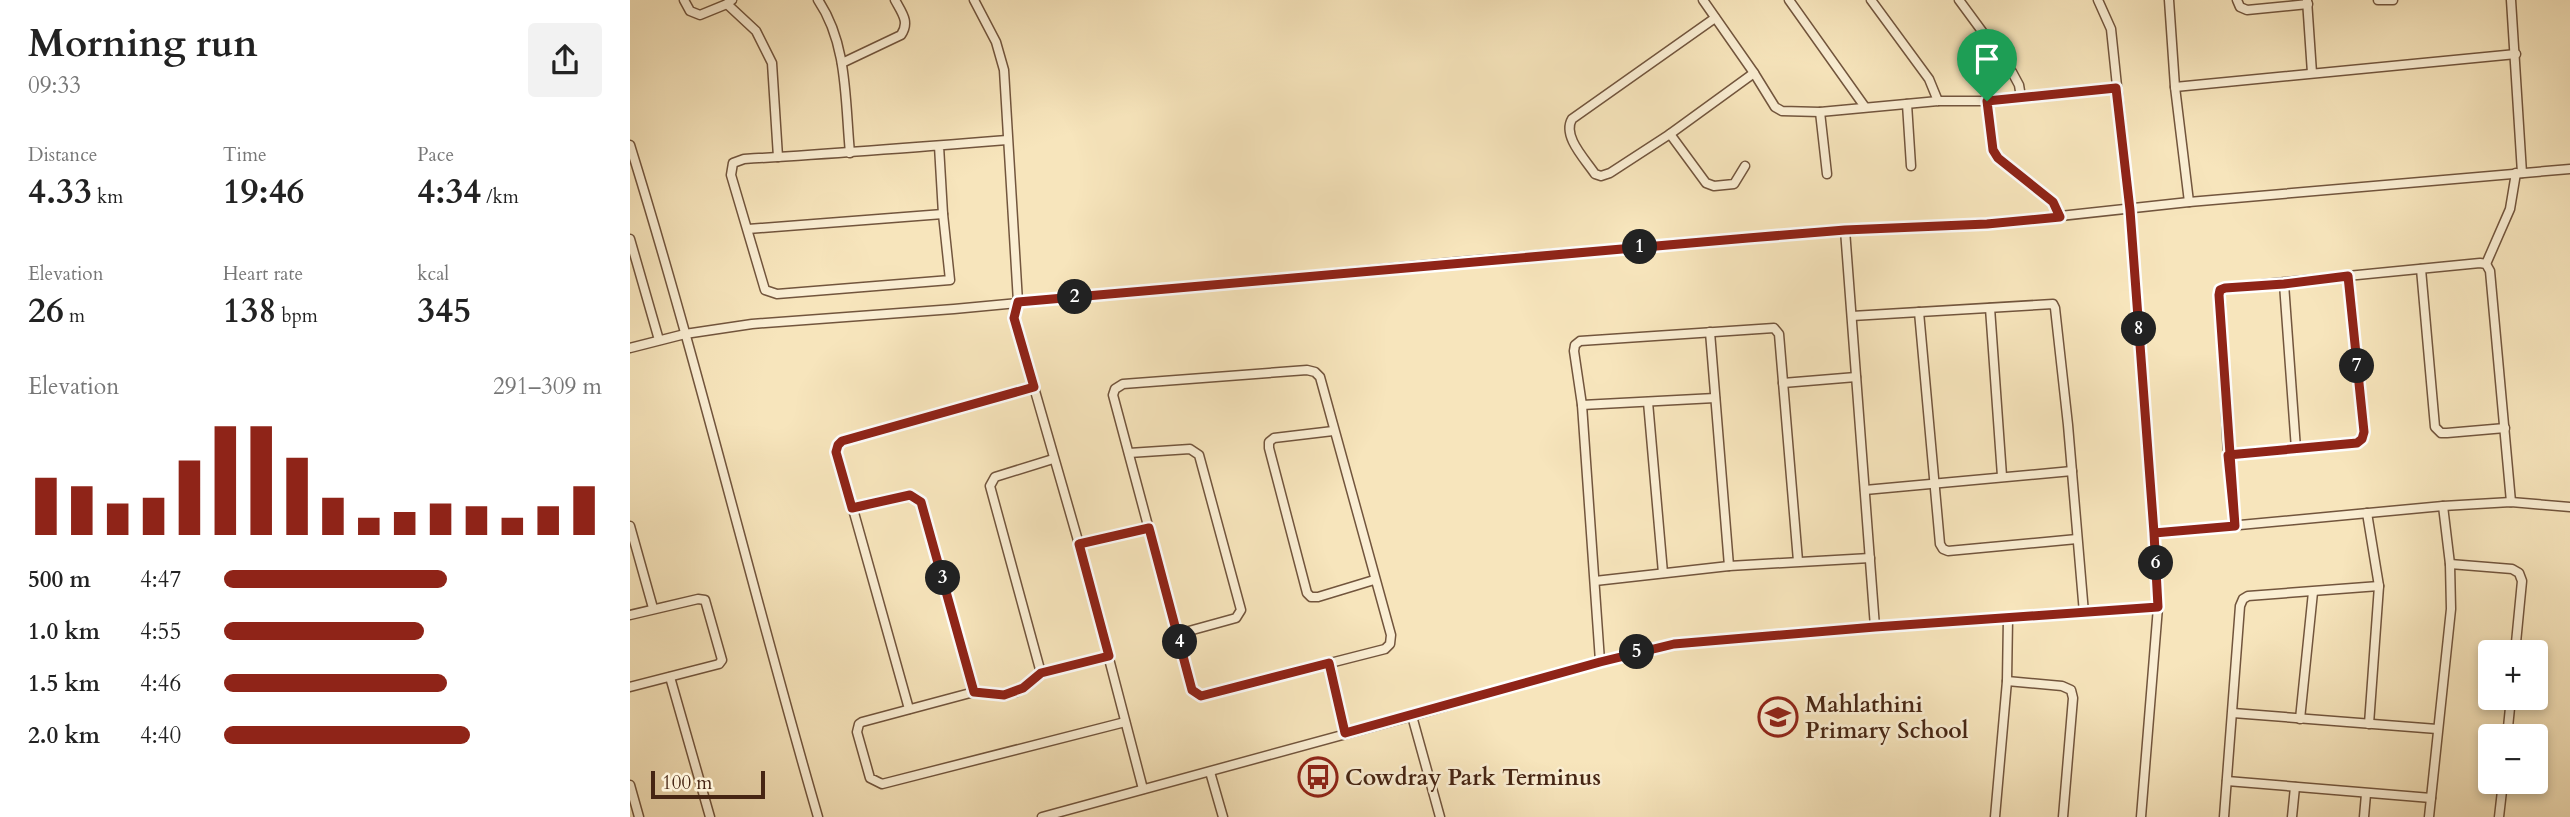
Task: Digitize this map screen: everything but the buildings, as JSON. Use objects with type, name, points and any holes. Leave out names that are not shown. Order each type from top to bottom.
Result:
[{"type":"street","points":[[684,0],[686,6],[695,14],[704,14],[729,2],[756,31],[772,63],[778,157]]},
{"type":"street","points":[[818,0],[828,17],[842,63],[850,153]]},
{"type":"street","points":[[842,63],[901,35],[905,20],[895,0]]},
{"type":"street","points":[[974,0],[1002,58],[1018,302],[1014,318],[1079,544],[1143,789]]},
{"type":"street","points":[[1703,0],[1754,72],[1775,107],[1782,111],[1820,112],[1938,101],[1987,101],[2116,88]]},
{"type":"street","points":[[1789,0],[1865,107]]},
{"type":"street","points":[[1871,0],[1929,79],[1938,101]]},
{"type":"street","points":[[1959,0],[2012,72],[2021,97]]},
{"type":"street","points":[[2098,0],[2111,29],[2130,210],[2158,607],[2141,817]]},
{"type":"street","points":[[2169,0],[2175,87],[2189,202]]},
{"type":"street","points":[[2237,0],[2240,7],[2247,10],[2307,2],[2312,73]]},
{"type":"street","points":[[2378,0],[2393,0]]},
{"type":"street","points":[[2486,264],[2510,209],[2519,173],[2511,0]]},
{"type":"street","points":[[1715,18],[1572,119],[1568,125],[1569,134],[1595,174],[1601,176],[1610,173],[1670,134],[1754,72]]},
{"type":"street","points":[[2175,87],[2515,54]]},
{"type":"street","points":[[1987,101],[1993,150],[1998,158],[2053,202],[2060,217]]},
{"type":"street","points":[[1907,104],[1911,166]]},
{"type":"street","points":[[1820,112],[1827,174]]},
{"type":"street","points":[[1670,134],[1706,183],[1714,187],[1734,184],[1745,166]]},
{"type":"street","points":[[939,146],[950,280],[777,294],[764,288],[731,167],[733,163],[744,159],[1007,140]]},
{"type":"street","points":[[630,146],[685,334],[818,817]]},
{"type":"street","points":[[630,348],[685,334],[752,324],[1845,230],[1987,224],[2189,202],[2570,169]]},
{"type":"street","points":[[748,229],[943,214]]},
{"type":"street","points":[[1845,230],[1875,627]]},
{"type":"street","points":[[630,239],[659,340]]},
{"type":"street","points":[[2235,526],[2228,455],[2220,290],[2486,264]]},
{"type":"street","points":[[2486,264],[2490,271],[2511,502]]},
{"type":"street","points":[[2421,269],[2435,427],[2441,433],[2505,428]]},
{"type":"street","points":[[2228,455],[2357,443],[2362,439],[2364,432],[2348,276]]},
{"type":"street","points":[[2284,284],[2295,449]]},
{"type":"street","points":[[1852,316],[2047,302],[2053,304],[2072,471],[2084,613]]},
{"type":"street","points":[[1990,308],[2001,476]]},
{"type":"street","points":[[1919,312],[1942,549],[1948,551],[2077,540]]},
{"type":"street","points":[[1600,662],[1582,405],[1574,351],[1575,345],[1580,341],[1774,328],[1779,334],[1798,561]]},
{"type":"street","points":[[1710,332],[1729,566]]},
{"type":"street","points":[[1307,370],[1320,377],[1333,431],[1391,635],[1390,644],[1385,649],[1201,696],[1192,690],[1113,395],[1115,389],[1123,384],[1307,370]]},
{"type":"street","points":[[1783,383],[1856,377]]},
{"type":"street","points":[[909,709],[836,452],[838,445],[842,441],[1034,387]]},
{"type":"street","points":[[1582,405],[1715,398]]},
{"type":"street","points":[[1648,402],[1663,573]]},
{"type":"street","points":[[1333,431],[1274,438],[1269,442],[1307,593],[1311,597],[1318,597],[1374,580]]},
{"type":"street","points":[[1129,453],[1190,449],[1196,451],[1238,597],[1241,610],[1236,618],[1178,634]]},
{"type":"street","points":[[1041,673],[989,486],[995,477],[1053,459]]},
{"type":"street","points":[[1865,490],[2072,471]]},
{"type":"street","points":[[852,508],[910,495],[921,502],[974,692]]},
{"type":"street","points":[[2154,533],[2443,506],[2511,502],[2570,507]]},
{"type":"street","points":[[2429,817],[2450,628],[2450,564],[2443,506]]},
{"type":"street","points":[[2367,513],[2379,586],[2369,724]]},
{"type":"street","points":[[630,526],[653,608]]},
{"type":"street","points":[[1079,544],[1149,528]]},
{"type":"street","points":[[1595,581],[1729,566],[1870,558]]},
{"type":"street","points":[[2450,564],[2512,569],[2519,573],[2522,581],[2516,640]]},
{"type":"street","points":[[2224,817],[2243,599],[2248,596],[2379,586]]},
{"type":"street","points":[[2301,719],[2313,592]]},
{"type":"street","points":[[630,615],[698,598],[705,600],[722,652],[719,664],[630,687]]},
{"type":"street","points":[[1042,817],[1600,662],[1674,644],[2158,607]]},
{"type":"street","points":[[1995,817],[2007,681],[2008,618]]},
{"type":"street","points":[[1109,656],[1041,673],[1016,692],[996,695],[974,692],[862,722],[857,728],[870,778],[878,784],[1125,722]]},
{"type":"street","points":[[1329,663],[1345,733]]},
{"type":"street","points":[[670,677],[710,817]]},
{"type":"street","points":[[2007,681],[2062,686],[2071,690],[2073,698],[2063,817]]},
{"type":"street","points":[[2233,713],[2437,729]]},
{"type":"street","points":[[1412,716],[1440,817]]},
{"type":"street","points":[[1210,772],[1223,817]]},
{"type":"street","points":[[2227,781],[2431,798]]},
{"type":"street","points":[[630,785],[639,817]]},
{"type":"street","points":[[2292,817],[2295,787]]},
{"type":"street","points":[[2364,817],[2366,794]]},
{"type":"street","points":[[2500,817],[2502,794]]},
{"type":"place","name":"Mahlathini Primary School","points":[[1778,717]]},
{"type":"place","name":"Cowdray Park Terminus","points":[[1318,777]]},
{"type":"route","points":[[1987,101],[1993,150],[1998,158],[2053,202],[2060,217],[1987,224],[1845,230],[1018,302],[1014,318],[1034,387],[842,441],[836,452],[852,508],[910,495],[919,498],[974,692],[996,695],[1016,692],[1041,673],[1109,656],[1079,544],[1149,528],[1192,690],[1201,696],[1329,663],[1345,733],[1674,644],[2158,607],[2154,533],[2235,526],[2228,455],[2220,290],[2348,276],[2364,432],[2362,439],[2357,443],[2228,455],[2235,526],[2154,533],[2130,210],[2116,88],[1987,101]]}]
